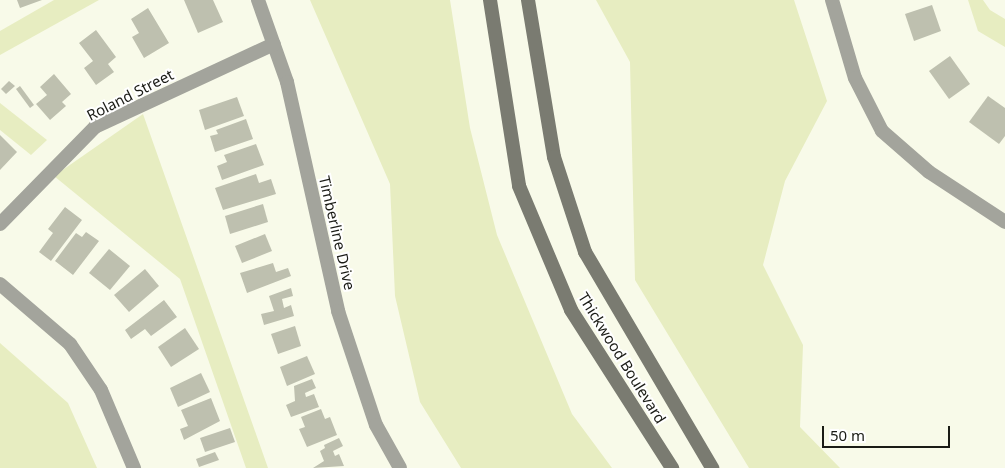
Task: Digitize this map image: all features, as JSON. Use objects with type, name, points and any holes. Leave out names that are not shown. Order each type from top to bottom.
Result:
[{"type":"main road","name":"Thickwood Boulevard","points":[[490,0],[519,186],[571,310],[672,468]]},
{"type":"main road","name":"Thickwood Boulevard","points":[[528,0],[554,157],[585,252],[712,468]]},
{"type":"street","name":"Timberline Drive","points":[[258,0],[287,82],[338,311],[376,425],[400,468]]},
{"type":"street","points":[[832,0],[855,78],[882,131],[929,172],[1005,222]]},
{"type":"street","name":"Roland Street","points":[[0,224],[95,127],[274,44]]},
{"type":"street","points":[[0,284],[70,344],[101,390],[134,468]]},
{"type":"green space","points":[[54,0],[99,0],[0,55],[0,31]]},
{"type":"green space","points":[[310,0],[450,0],[470,128],[497,235],[572,414],[612,468],[461,468],[420,402],[395,296],[390,184]]},
{"type":"green space","points":[[596,0],[794,0],[827,101],[785,181],[763,265],[803,345],[800,427],[840,468],[749,468],[635,280],[630,62]]},
{"type":"green space","points":[[968,0],[983,0],[990,10],[1005,19],[1005,47],[978,31]]},
{"type":"green space","points":[[0,103],[47,140],[31,155],[0,130]]},
{"type":"green space","points":[[143,114],[268,468],[246,468],[180,279],[54,176]]},
{"type":"green space","points":[[0,343],[68,403],[97,468],[0,468]]},
{"type":"building","points":[[17,0],[42,0],[20,8]]},
{"type":"building","points":[[184,0],[213,0],[223,22],[198,33]]},
{"type":"building","points":[[932,5],[941,31],[914,41],[905,14]]},
{"type":"building","points":[[148,8],[169,43],[144,58],[132,37],[139,33],[131,19]]},
{"type":"building","points":[[96,30],[116,57],[108,64],[114,72],[96,85],[84,68],[93,61],[79,43]]},
{"type":"building","points":[[950,56],[970,84],[949,99],[929,71]]},
{"type":"building","points":[[54,74],[71,94],[62,102],[66,106],[50,120],[36,104],[47,95],[40,87]]},
{"type":"building","points":[[9,81],[15,86],[6,94],[1,89]]},
{"type":"building","points":[[20,86],[34,105],[30,108],[16,89]]},
{"type":"building","points":[[988,96],[1005,108],[1005,136],[999,144],[969,122]]},
{"type":"building","points":[[237,97],[244,116],[205,130],[199,110]]},
{"type":"building","points":[[246,119],[253,139],[215,152],[210,136],[218,134],[216,130]]},
{"type":"building","points":[[0,135],[17,152],[0,170]]},
{"type":"building","points":[[256,144],[264,165],[222,180],[217,166],[227,162],[224,155]]},
{"type":"building","points":[[256,174],[259,183],[271,179],[276,194],[223,210],[215,188]]},
{"type":"building","points":[[263,204],[268,222],[230,234],[225,216]]},
{"type":"building","points":[[65,207],[82,220],[51,261],[39,252],[53,233],[48,229]]},
{"type":"building","points":[[86,232],[99,241],[73,275],[55,261],[76,233],[82,237]]},
{"type":"building","points":[[265,234],[272,251],[242,263],[235,246]]},
{"type":"building","points":[[109,249],[130,266],[110,290],[89,273]]},
{"type":"building","points":[[273,263],[276,272],[288,268],[291,276],[247,293],[240,273]]},
{"type":"building","points":[[145,269],[159,286],[129,312],[114,295]]},
{"type":"building","points":[[291,288],[293,296],[282,299],[284,308],[291,305],[294,316],[264,325],[261,314],[274,311],[269,296]]},
{"type":"building","points":[[164,300],[177,317],[151,336],[145,329],[131,339],[125,330]]},
{"type":"building","points":[[295,326],[301,346],[278,354],[271,334]]},
{"type":"building","points":[[185,328],[199,349],[171,367],[158,347]]},
{"type":"building","points":[[307,356],[315,374],[287,386],[280,367]]},
{"type":"building","points":[[201,373],[210,392],[178,407],[170,388]]},
{"type":"building","points":[[312,379],[316,388],[305,393],[306,397],[314,394],[319,407],[291,417],[286,405],[295,401],[294,386]]},
{"type":"building","points":[[211,398],[220,421],[184,440],[180,429],[188,426],[181,410]]},
{"type":"building","points":[[321,409],[325,419],[330,417],[337,435],[307,447],[299,429],[305,427],[301,417]]},
{"type":"building","points":[[230,428],[235,442],[205,452],[200,438]]},
{"type":"building","points":[[339,438],[343,446],[333,451],[335,456],[339,454],[344,466],[313,468],[324,461],[320,451],[325,448],[324,445]]},
{"type":"building","points":[[215,452],[219,460],[199,467],[196,459]]}]
